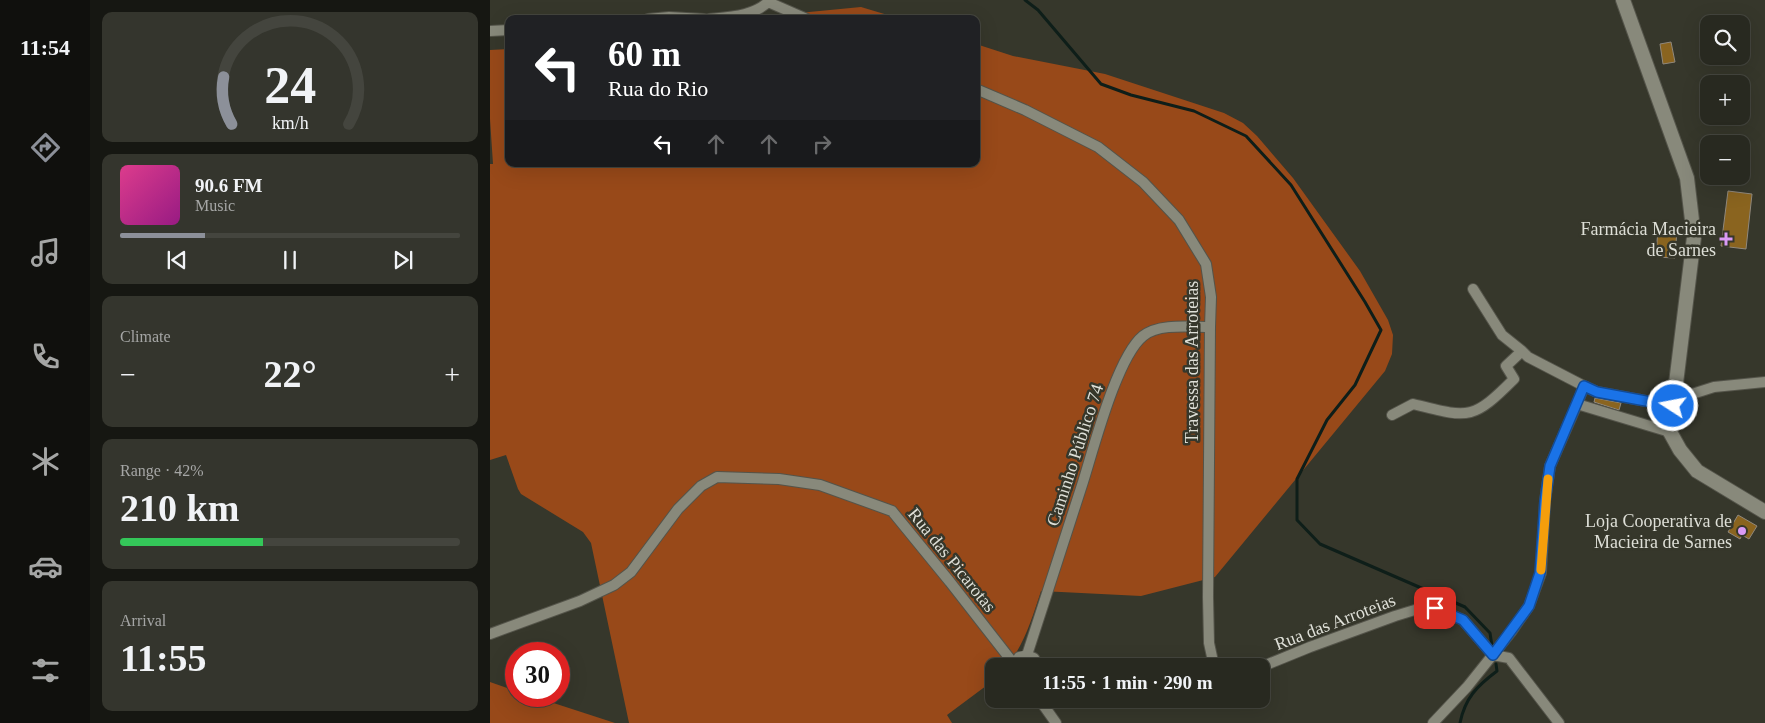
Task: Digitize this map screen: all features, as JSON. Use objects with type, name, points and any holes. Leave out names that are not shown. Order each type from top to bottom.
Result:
[{"type":"main road","points":[[1622,0],[1687,178],[1691,205],[1693,242],[1670,432],[1680,450],[1698,471],[1765,512]]},
{"type":"street","points":[[740,15],[749,13],[769,1],[799,15]]},
{"type":"street","points":[[490,31],[505,30]]},
{"type":"street","name":"Travessa das Arroteias","points":[[980,90],[1098,147],[1149,189],[1179,220],[1206,264],[1212,297],[1210,327],[1208,597],[1209,643],[1212,658]]},
{"type":"street","points":[[1473,289],[1502,335],[1528,357],[1597,392],[1674,400],[1714,387],[1765,382]]},
{"type":"street","name":"Caminho Público 74","points":[[1027,655],[1102,423],[1130,350],[1144,335],[1162,329],[1210,327]]},
{"type":"street","points":[[1392,415],[1413,404],[1452,414],[1473,413],[1489,404],[1514,379],[1506,366],[1522,351]]},
{"type":"street","points":[[1432,723],[1467,687],[1529,606],[1540,573],[1545,501],[1550,466],[1584,386]]},
{"type":"street","points":[[1576,404],[1670,432]]},
{"type":"street","name":"Rua das Picarotas","points":[[490,634],[580,601],[614,585],[631,572],[678,509],[701,486],[717,477],[779,479],[820,485],[892,512],[950,582],[1009,658]]},
{"type":"street","name":"Rua das Arroteias","points":[[1270,663],[1310,646],[1396,616],[1418,609],[1435,608],[1463,620],[1493,655]]},
{"type":"street","points":[[1018,658],[1027,655],[1034,658]]},
{"type":"street","points":[[1493,655],[1509,658],[1559,723]]},
{"type":"street","points":[[1045,708],[1056,723]]},
{"type":"shaded area","points":[[861,7],[888,15],[778,15]]},
{"type":"shaded area","points":[[980,45],[1013,56],[1105,74],[1224,113],[1243,123],[1257,136],[1293,178],[1360,271],[1388,320],[1393,335],[1392,354],[1385,371],[1215,577],[1141,596],[1041,591],[1027,630],[1012,658],[985,658],[985,687],[947,715],[952,723],[629,723],[591,543],[583,532],[521,494],[506,455],[490,460],[490,164],[493,164],[490,119],[490,50],[505,49],[505,167],[980,167]]},
{"type":"shaded area","points":[[490,682],[505,687],[505,707],[566,707],[615,723],[490,723]]},
{"type":"building","points":[[1671,42],[1675,62],[1663,64],[1660,44]]},
{"type":"building","points":[[1728,191],[1752,194],[1746,249],[1721,246]]},
{"type":"building","points":[[1658,228],[1677,229],[1675,258],[1656,257]]},
{"type":"building","points":[[1595,398],[1621,403],[1619,410],[1594,402]]},
{"type":"building","name":"Loja Cooperativa de Macieira de Sarnes","points":[[1738,515],[1757,526],[1749,539],[1742,535],[1740,539],[1728,532]]},
{"type":"waterway","points":[[1025,0],[1038,10],[1101,84],[1131,95],[1194,111],[1246,136],[1291,185],[1381,330],[1355,385],[1327,420],[1297,479],[1297,520],[1320,544],[1465,607],[1490,633],[1492,646]]},
{"type":"waterway","points":[[1460,723],[1465,706],[1478,687],[1497,671],[1496,664]]},
{"type":"slow traffic","points":[[1541,570],[1548,479]]},
{"type":"place","name":"Farmácia Macieira de Sarnes","points":[[1726,239]]},
{"type":"place","name":"Loja Cooperativa de Macieira de Sarnes","points":[[1742,531]]},
{"type":"route","points":[[1435,608],[1463,620],[1493,655],[1529,606],[1540,573],[1545,501],[1550,466],[1584,386],[1597,392],[1673,406]]}]
